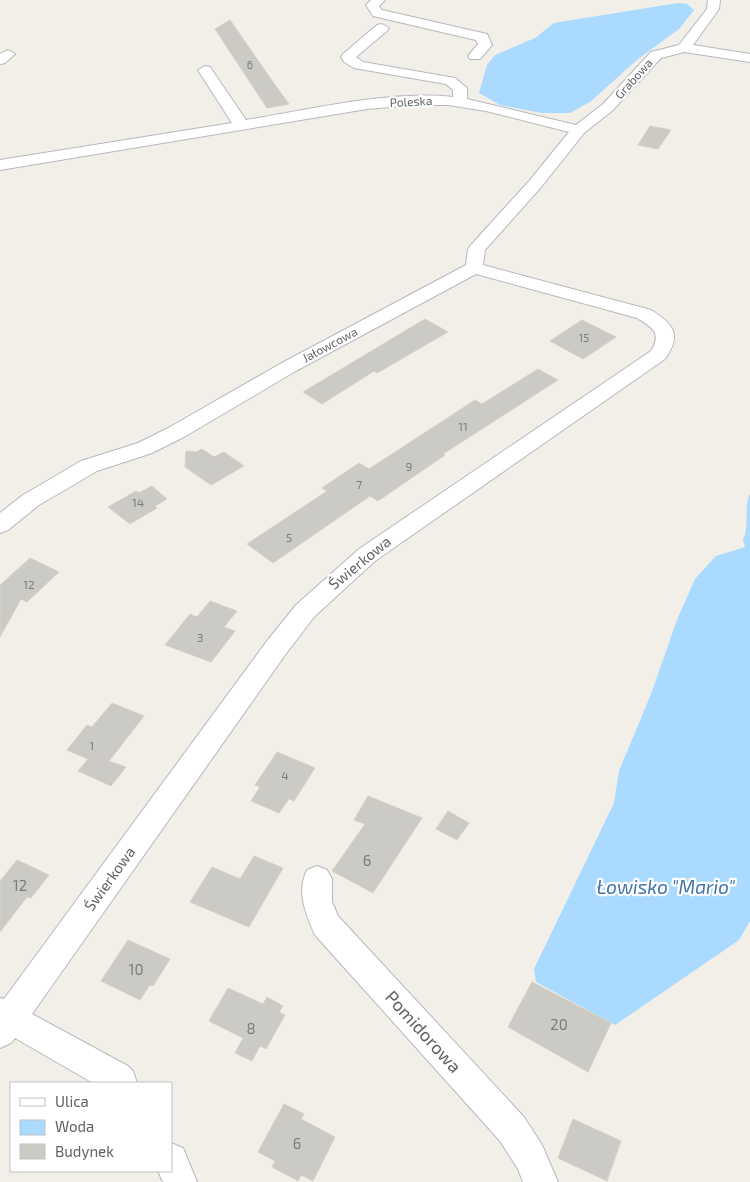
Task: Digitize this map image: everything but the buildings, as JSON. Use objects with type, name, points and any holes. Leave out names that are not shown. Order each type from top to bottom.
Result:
[{"type":"street","points":[[379,0],[372,5],[378,13],[482,37],[485,45],[475,56]]},
{"type":"street","points":[[684,48],[713,9],[714,0]]},
{"type":"street","points":[[382,28],[348,56],[349,59],[359,65],[450,81],[460,88],[460,103]]},
{"type":"street","name":"Grabowa","points":[[579,130],[608,107],[656,55],[684,48],[750,58]]},
{"type":"street","points":[[205,70],[242,126]]},
{"type":"street","name":"Poleska","points":[[0,164],[367,105],[429,100],[460,103],[579,130]]},
{"type":"street","points":[[474,268],[477,249],[579,130]]},
{"type":"street","name":"Jałowcowa","points":[[0,525],[31,500],[89,466],[145,448],[177,432],[287,368],[474,268]]},
{"type":"street","name":"Świerkowa","points":[[4,1020],[304,612],[367,555],[658,355],[665,344],[666,335],[660,324],[644,314],[474,268]]},
{"type":"street","name":"Pomidorowa","points":[[317,879],[316,902],[326,926],[512,1129],[530,1156],[542,1182]]},
{"type":"street","points":[[4,1020],[121,1082]]},
{"type":"street","points":[[172,1162],[180,1182]]},
{"type":"water","points":[[678,3],[687,4],[694,10],[679,29],[638,59],[590,102],[570,113],[541,113],[500,105],[479,93],[487,65],[495,55],[535,38],[554,23]]},
{"type":"water","name":"Łowisko \"Mario\"","points":[[750,493],[750,921],[739,940],[615,1025],[536,982],[534,969],[614,803],[619,771],[651,694],[677,620],[695,579],[716,556],[745,547],[743,540]]}]
